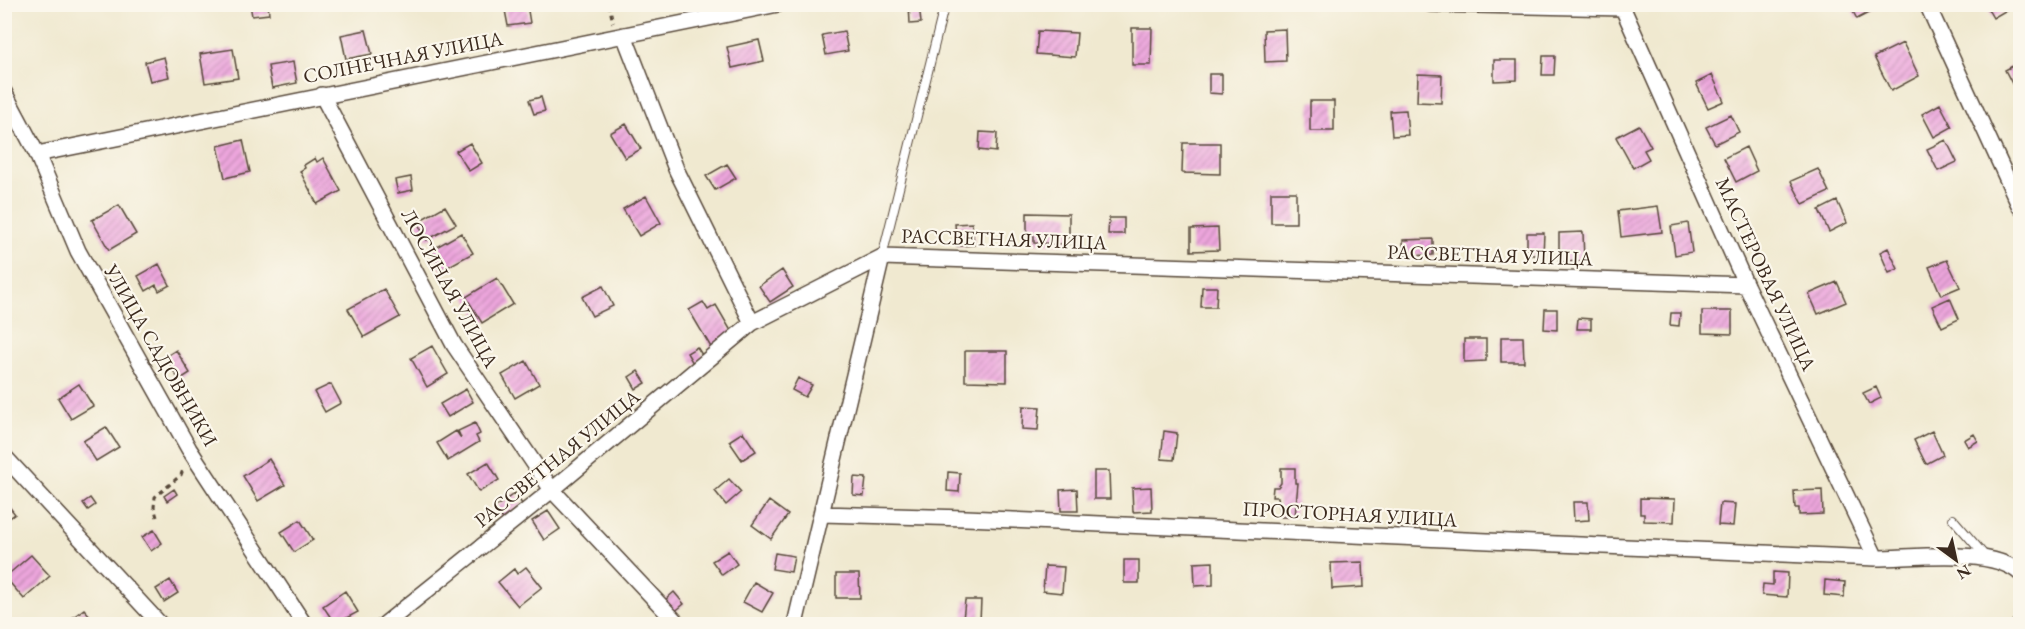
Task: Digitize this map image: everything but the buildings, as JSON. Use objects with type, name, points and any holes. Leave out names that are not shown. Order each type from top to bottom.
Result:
[{"type":"street","name":"СОЛНЕЧНАЯ УЛИЦА","points":[[37,154],[778,4]]},
{"type":"street","points":[[1430,4],[1622,6]]},
{"type":"street","points":[[1927,4],[2020,207]]},
{"type":"street","name":"МАСТЕРОВАЯ УЛИЦА","points":[[1622,6],[1746,285],[1876,558]]},
{"type":"street","points":[[624,35],[676,168],[752,323]]},
{"type":"street","name":"УЛИЦА САДОВНИКИ","points":[[4,92],[37,154],[78,251],[189,448],[304,624]]},
{"type":"street","name":"ЛОСИНАЯ УЛИЦА","points":[[322,95],[454,345],[552,490],[678,624]]},
{"type":"street","points":[[795,624],[882,257]]},
{"type":"street","name":"РАССВЕТНАЯ УЛИЦА","points":[[385,624],[552,490],[752,323],[882,257],[1746,285]]},
{"type":"street","points":[[4,456],[160,624]]},
{"type":"street","name":"ПРОСТОРНАЯ УЛИЦА","points":[[821,514],[966,518],[1876,558],[1986,558],[2016,568],[2020,573]]},
{"type":"lane","points":[[882,257],[943,11],[948,4]]},
{"type":"lane","points":[[1953,519],[1986,558]]},
{"type":"path","points":[[158,517],[154,507],[155,497],[181,475],[184,454],[189,448]]},
{"type":"path","points":[[2012,624],[2020,602]]}]
